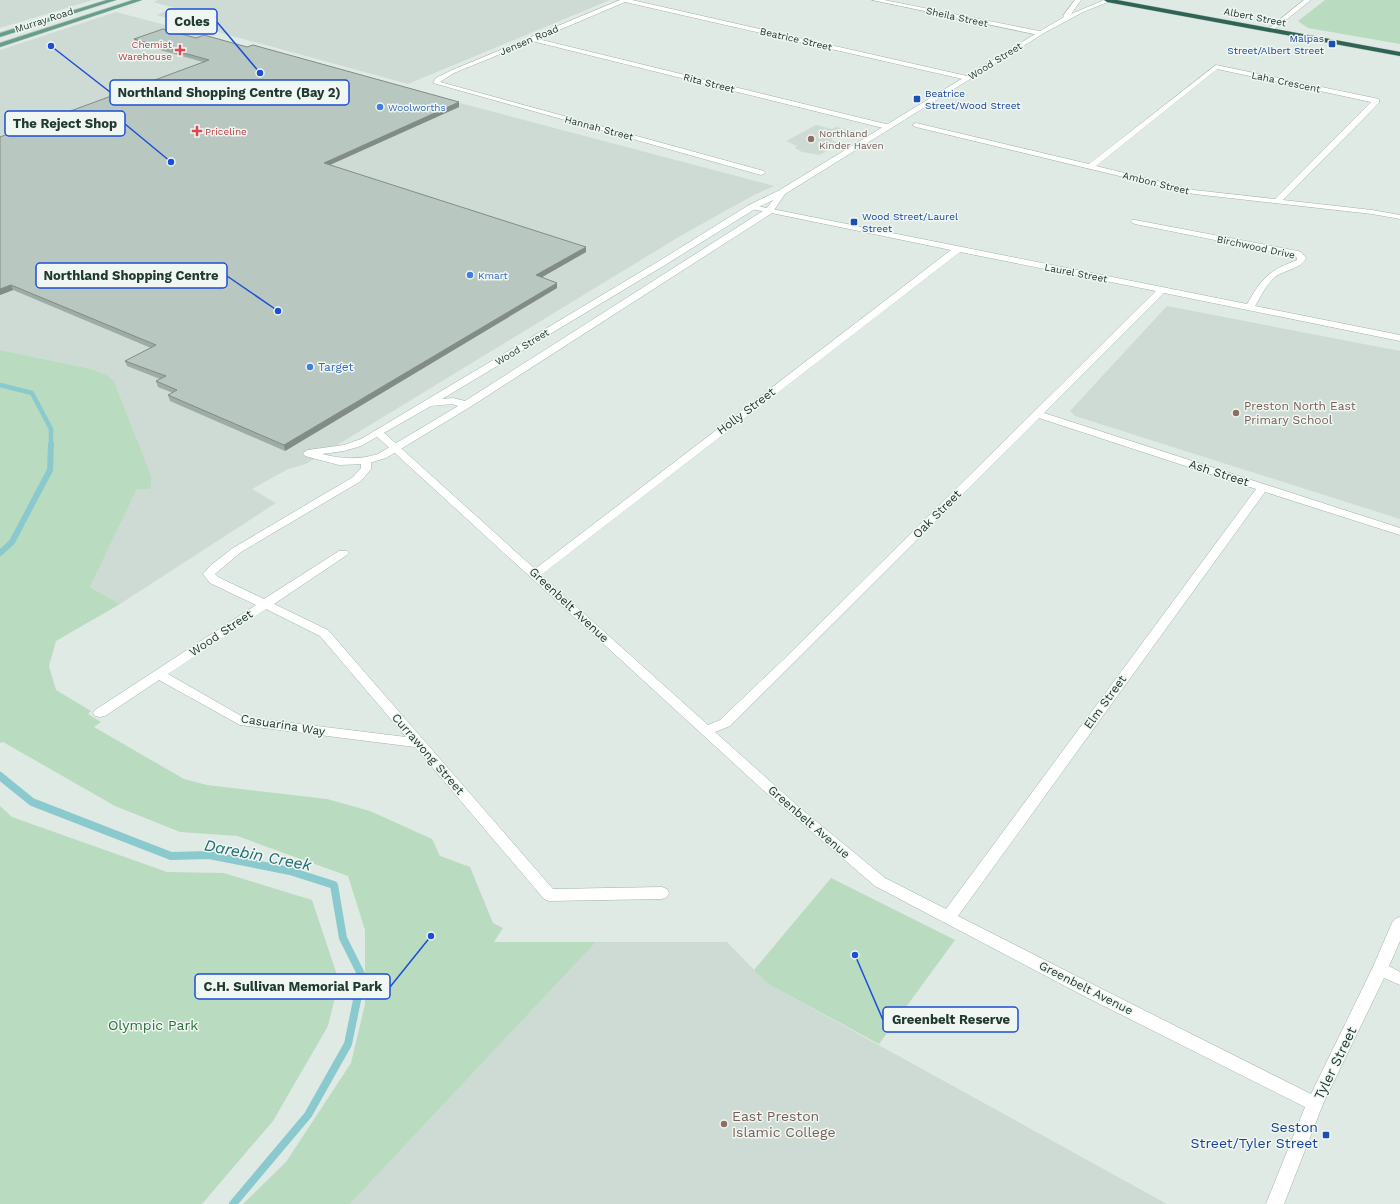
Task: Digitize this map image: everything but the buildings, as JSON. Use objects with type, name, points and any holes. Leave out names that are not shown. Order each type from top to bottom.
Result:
[{"type":"highway","name":"Albert Street","points":[[1108,0],[1400,54]]},
{"type":"highway","name":"Albert Street","points":[[1137,0],[1400,49]]},
{"type":"main road","name":"Murray Road","points":[[0,35],[113,0]]},
{"type":"main road","name":"Murray Road","points":[[0,45],[139,0]]},
{"type":"main road","points":[[97,5],[112,9]]},
{"type":"street","name":"Jensen Road","points":[[436,83],[438,79],[624,0]]},
{"type":"street","name":"Beatrice Street","points":[[624,0],[967,78]]},
{"type":"street","name":"Sheila Street","points":[[875,0],[1039,34]]},
{"type":"street","points":[[1062,20],[1075,7],[1078,0]]},
{"type":"street","name":"Wood Street","points":[[781,193],[769,211],[395,449],[382,456],[366,461],[338,462],[308,453],[327,450],[343,450],[365,441],[752,208],[781,193],[1062,20],[1108,0]]},
{"type":"street","points":[[1270,30],[1308,0]]},
{"type":"street","name":"Rita Street","points":[[532,39],[887,127]]},
{"type":"street","name":"Laha Crescent","points":[[1090,167],[1216,67],[1376,101],[1278,201]]},
{"type":"street","name":"Hannah Street","points":[[436,83],[761,173]]},
{"type":"street","name":"Ambon Street","points":[[916,125],[1194,192],[1400,217]]},
{"type":"street","name":"Laurel Street","points":[[752,208],[1400,338]]},
{"type":"street","name":"Birchwood Drive","points":[[1135,222],[1298,254],[1302,258],[1300,262],[1276,272],[1269,278],[1261,288],[1250,307]]},
{"type":"street","name":"Holly Street","points":[[535,574],[958,249]]},
{"type":"street","name":"Oak Street","points":[[706,731],[725,723],[1162,290]]},
{"type":"street","points":[[429,403],[453,401],[466,405]]},
{"type":"street","name":"Ash Street","points":[[1037,414],[1400,532]]},
{"type":"street","name":"Greenbelt Avenue","points":[[378,433],[535,574],[706,731],[846,855],[880,882],[1092,992],[1315,1104]]},
{"type":"street","points":[[365,441],[366,461]]},
{"type":"street","name":"Currawong Street","points":[[366,461],[366,468],[357,479],[259,536],[215,567],[209,574],[214,580],[324,633],[549,895],[662,893]]},
{"type":"street","name":"Elm Street","points":[[949,917],[1113,690],[1263,488]]},
{"type":"street","name":"Wood Street","points":[[100,713],[343,553]]},
{"type":"street","name":"Casuarina Way","points":[[159,674],[240,720],[266,725],[418,743]]},
{"type":"street","name":"Tyler Street","points":[[1275,1204],[1315,1104],[1380,969],[1400,923]]},
{"type":"street","points":[[1380,969],[1400,979]]},
{"type":"shaded area","points":[[0,0],[93,0],[0,28]]},
{"type":"shaded area","points":[[158,0],[610,0],[408,84],[156,15],[175,8],[153,2]]},
{"type":"shaded area","points":[[116,12],[774,186],[754,195],[682,235],[306,464],[288,469],[252,489],[276,503],[120,604],[90,587],[137,489],[149,489],[151,484],[151,475],[114,381],[107,375],[92,369],[0,350],[0,50]]},
{"type":"shaded area","name":"Northland Kinder Haven","points":[[816,125],[832,129],[836,127],[856,131],[846,137],[839,135],[831,140],[839,143],[820,155],[802,152],[795,148],[797,146],[786,141]]},
{"type":"shaded area","name":"Preston North East Primary School","points":[[1167,306],[1400,351],[1400,519],[1075,416],[1070,411]]},
{"type":"shaded area","name":"East Preston Islamic College","points":[[596,942],[727,942],[768,984],[1167,1204],[350,1204]]},
{"type":"green space","points":[[1325,0],[1400,0],[1400,44],[1308,28],[1298,21]]},
{"type":"green space","points":[[0,350],[92,369],[107,375],[114,381],[151,475],[150,489],[137,489],[90,587],[120,604],[56,641],[49,666],[56,690],[91,711],[88,714],[101,722],[94,727],[184,779],[207,785],[327,799],[370,811],[432,839],[440,856],[470,867],[493,923],[503,928],[494,942],[596,942],[350,1204],[243,1204],[286,1162],[351,1063],[365,1004],[365,930],[348,876],[237,836],[180,832],[115,806],[3,742],[0,743]]},
{"type":"green space","name":"Olympic Park","points":[[0,806],[12,817],[167,872],[224,873],[312,900],[339,981],[328,1026],[273,1121],[202,1204],[0,1204]]},
{"type":"green space","points":[[831,878],[955,940],[879,1044],[768,984],[754,970]]},
{"type":"waterway","name":"Darebin Creek","points":[[0,385],[32,393],[51,429],[51,444]]},
{"type":"waterway","name":"Darebin Creek","points":[[0,553],[12,542],[50,470],[51,444]]},
{"type":"waterway","name":"Darebin Creek","points":[[0,776],[32,802],[171,856],[209,855],[290,871],[334,885],[343,938],[362,976],[348,1044],[308,1115],[233,1204]]},
{"type":"place","name":"Malpas Street/Albert Street","points":[[1332,44]]},
{"type":"place","name":"Northland Shopping Centre (Bay 2)","points":[[51,46]]},
{"type":"place","name":"Chemist Warehouse","points":[[180,50]]},
{"type":"place","name":"Coles","points":[[260,73]]},
{"type":"place","name":"Beatrice Street/Wood Street","points":[[917,99]]},
{"type":"place","name":"Woolworths","points":[[380,107]]},
{"type":"place","name":"Priceline","points":[[197,131]]},
{"type":"place","name":"Northland Kinder Haven","points":[[811,139]]},
{"type":"place","name":"The Reject Shop","points":[[171,162]]},
{"type":"place","name":"Wood Street/Laurel Street","points":[[854,222]]},
{"type":"place","name":"Kmart","points":[[470,275]]},
{"type":"place","name":"Northland Shopping Centre","points":[[278,311]]},
{"type":"place","name":"Target","points":[[310,367]]},
{"type":"place","name":"Preston North East Primary School","points":[[1236,413]]},
{"type":"place","name":"C.H. Sullivan Memorial Park","points":[[431,936]]},
{"type":"place","name":"Greenbelt Reserve","points":[[855,955]]},
{"type":"place","name":"East Preston Islamic College","points":[[724,1124]]},
{"type":"place","name":"Seston Street/Tyler Street","points":[[1326,1135]]}]
